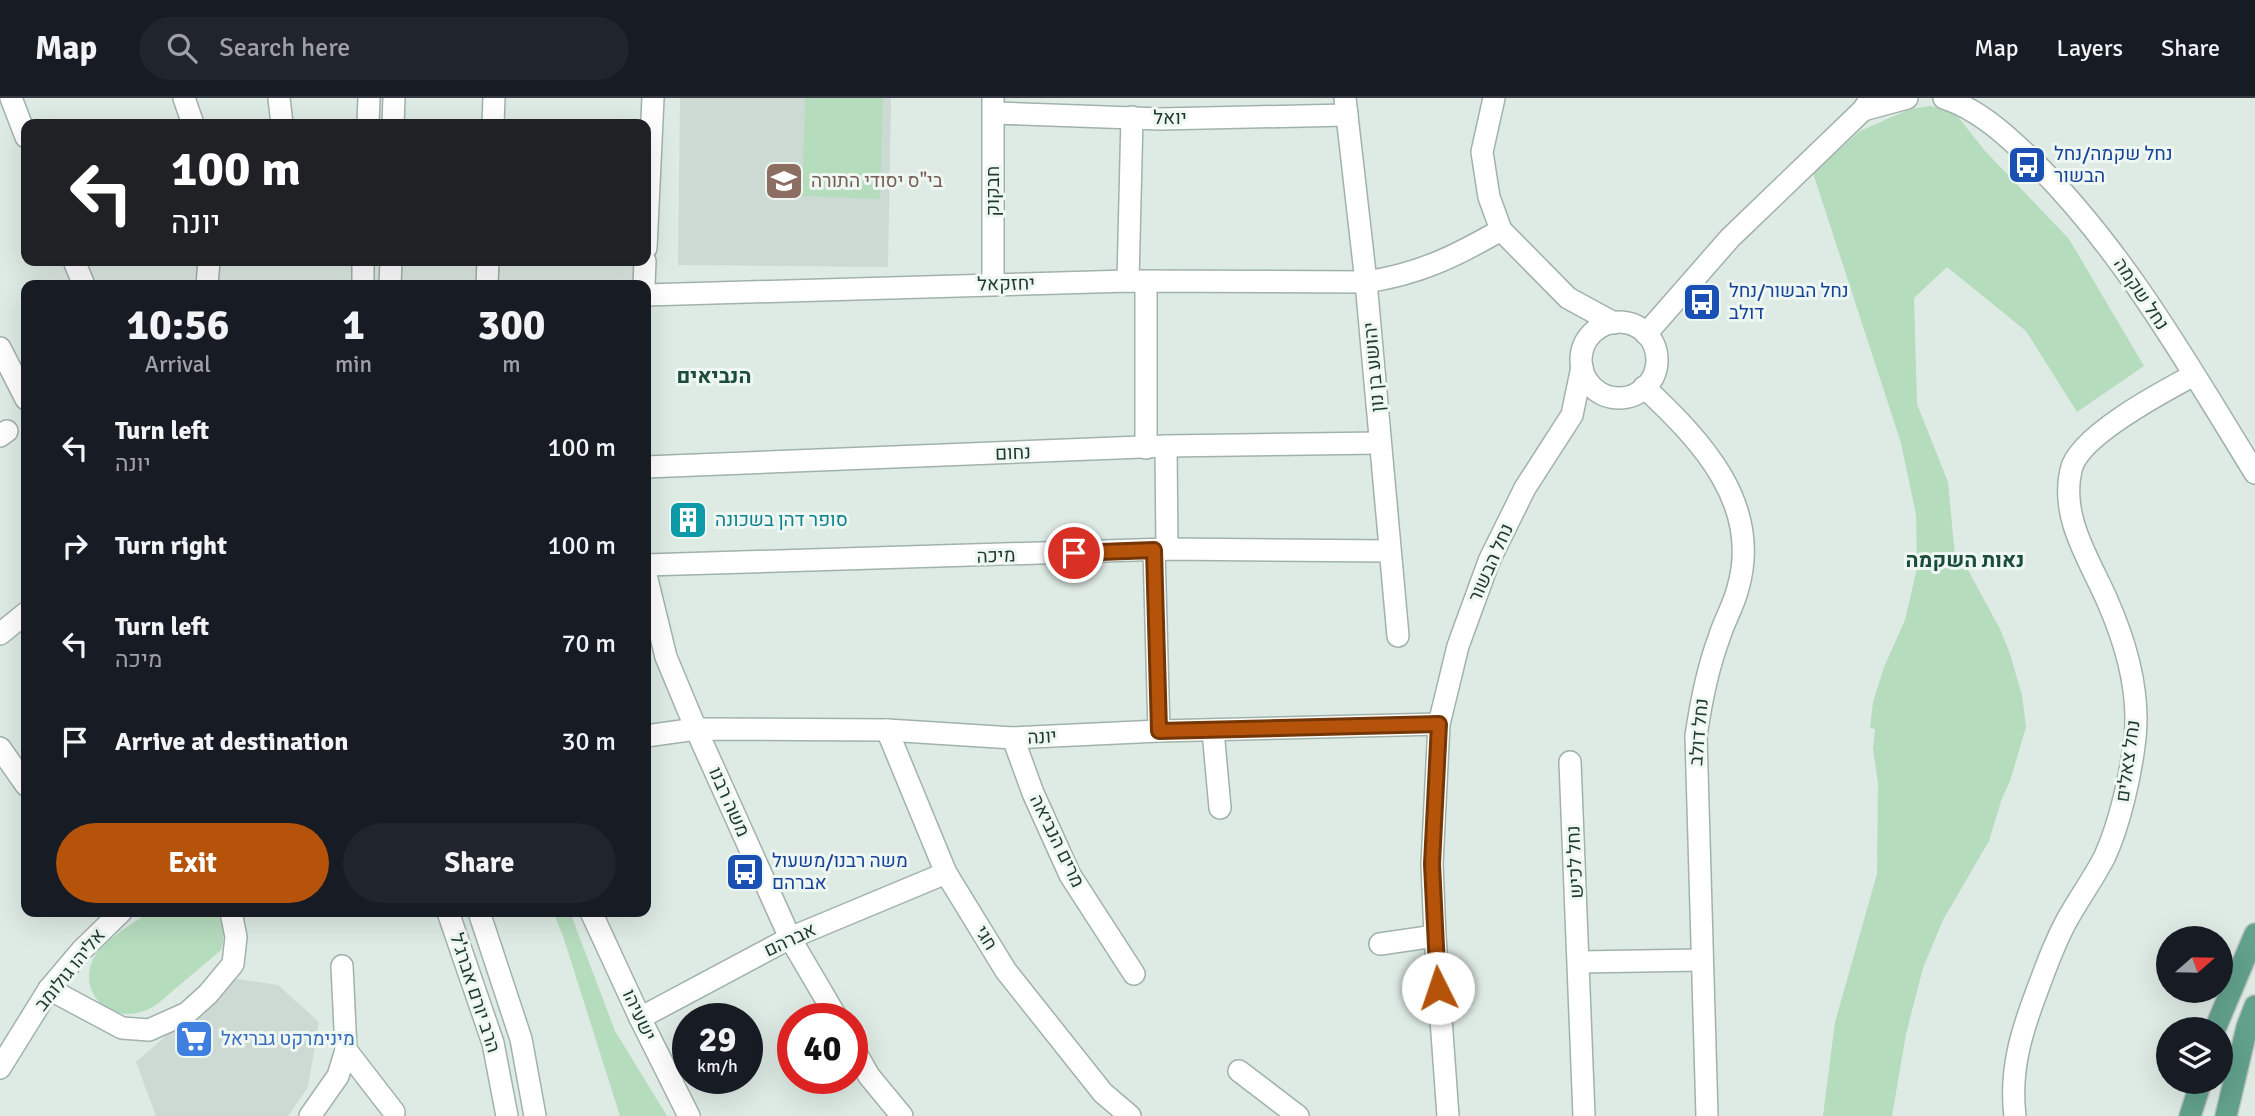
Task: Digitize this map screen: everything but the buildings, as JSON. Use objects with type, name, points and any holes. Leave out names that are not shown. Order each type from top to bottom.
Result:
[{"type":"main road","points":[[2220,1017],[2255,934]]},
{"type":"main road","points":[[2226,1116],[2247,1027],[2255,1006]]},
{"type":"main road","points":[[2190,1116],[2197,1094]]},
{"type":"street","points":[[11,98],[21,124]]},
{"type":"street","points":[[184,98],[191,119]]},
{"type":"street","points":[[279,98],[281,119]]},
{"type":"street","points":[[368,119],[369,98]]},
{"type":"street","points":[[393,119],[394,98]]},
{"type":"street","points":[[493,119],[494,98]]},
{"type":"street","points":[[651,141],[653,98]]},
{"type":"street","points":[[1494,98],[1482,152],[1489,197],[1501,230],[1568,298],[1614,323],[1632,325],[1646,334],[1653,346],[1656,368],[1652,379],[1644,387],[1625,397],[1609,396],[1591,386],[1582,367],[1581,354],[1585,343],[1596,330],[1614,323]]},
{"type":"street","points":[[1646,334],[1730,238],[1867,104],[1907,98]]},
{"type":"street","name":"נחל שקמה","points":[[1944,98],[1967,108],[2004,133]]},
{"type":"street","name":"נחל שקמה","points":[[1980,98],[2004,133],[2088,219],[2127,272],[2255,473]]},
{"type":"street","name":"יואל","points":[[993,106],[1132,117],[1159,108],[1346,106]]},
{"type":"street","name":"חבקוק","points":[[993,106],[993,284]]},
{"type":"street","name":"יהושע בן נון","points":[[1346,106],[1366,282],[1398,636]]},
{"type":"street","points":[[1132,117],[1137,281],[1156,447],[1160,550],[1159,731]]},
{"type":"street","name":"יחזקאל","points":[[651,295],[1137,281],[1366,282],[1400,277],[1444,261],[1501,230]]},
{"type":"street","points":[[1568,298],[1585,343]]},
{"type":"street","points":[[0,348],[21,389]]},
{"type":"street","name":"נחל הבשור","points":[[1439,724],[1458,646],[1489,561],[1525,488],[1572,415],[1582,367]]},
{"type":"street","name":"נחל צאלים","points":[[2015,1116],[2013,1081],[2019,1038],[2050,955],[2104,857],[2119,817],[2135,738],[2135,694],[2127,652],[2107,600],[2081,550],[2071,510],[2071,470],[2077,454],[2122,417],[2194,375]]},
{"type":"street","name":"נחל דולב","points":[[1644,387],[1686,426],[1721,476],[1740,515],[1744,548],[1738,588],[1703,690],[1696,736],[1707,1116]]},
{"type":"street","points":[[1572,415],[1609,396]]},
{"type":"street","name":"נחום","points":[[651,467],[1156,447],[1380,443]]},
{"type":"street","name":"מיכה","points":[[651,565],[1160,550],[1389,551]]},
{"type":"street","name":"משה רבנו","points":[[651,596],[666,657],[696,729],[790,938],[828,1003]]},
{"type":"street","points":[[0,634],[21,617]]},
{"type":"street","points":[[1439,724],[1432,864],[1448,1116]]},
{"type":"street","name":"יונה","points":[[651,735],[696,729],[887,730],[1013,738],[1159,731],[1439,724]]},
{"type":"street","name":"חגי","points":[[887,730],[946,873],[1006,971],[1103,1093],[1130,1116]]},
{"type":"street","points":[[1213,731],[1220,808]]},
{"type":"street","name":"מרים הנביאה","points":[[1013,738],[1033,793],[1070,875],[1134,974]]},
{"type":"street","points":[[0,748],[21,778]]},
{"type":"street","name":"נחל לכיש","points":[[1570,762],[1584,1116]]},
{"type":"street","name":"אברהם","points":[[640,1018],[790,938],[946,873]]},
{"type":"street","name":"אליהו גולומב","points":[[0,1068],[49,989],[113,917]]},
{"type":"street","points":[[49,989],[122,1028],[149,1030],[187,1013],[208,994],[233,964],[236,937],[232,917]]},
{"type":"street","name":"הרב יורם אברג'ל","points":[[450,917],[493,1043],[507,1116]]},
{"type":"street","name":"הרב יורם אברג'ל","points":[[481,917],[521,1039],[535,1116]]},
{"type":"street","name":"ישעיהו","points":[[593,917],[689,1116]]},
{"type":"street","points":[[1380,944],[1435,936]]},
{"type":"street","points":[[1579,962],[1702,960]]},
{"type":"street","points":[[310,1116],[338,1076],[346,1050],[342,966]]},
{"type":"street","points":[[346,1050],[394,1112]]},
{"type":"street","points":[[1239,1071],[1298,1116]]},
{"type":"street","points":[[868,1074],[902,1116]]},
{"type":"shaded area","name":"בי\"ס יסודי התורה","points":[[680,98],[891,98],[888,267],[678,265]]},
{"type":"shaded area","points":[[232,978],[278,985],[319,1022],[308,1087],[288,1116],[156,1116],[136,1062]]},
{"type":"green space","points":[[805,98],[883,98],[880,199],[802,196]]},
{"type":"green space","points":[[1930,106],[1959,118],[1985,151],[2069,239],[2144,366],[2077,412],[2026,331],[1947,267],[1914,298],[1917,404],[1948,482],[1956,567],[1968,570],[2000,629],[2022,695],[2026,727],[1989,841],[1943,920],[1923,968],[1906,1034],[1892,1116],[1823,1116],[1835,1022],[1877,874],[1878,783],[1873,749],[1875,729],[1870,728],[1873,702],[1884,667],[1905,620],[1917,568],[1916,515],[1901,443],[1813,173],[1860,131],[1910,109]]},
{"type":"green space","points":[[142,917],[222,917],[224,931],[221,950],[156,1005],[140,1012],[125,1014],[112,1011],[101,1003],[93,993],[89,981],[90,967],[97,953]]},
{"type":"green space","points":[[555,917],[572,917],[615,1031],[667,1116],[620,1116]]},
{"type":"place","name":"נחל שקמה/נחל הבשור","points":[[2027,165]]},
{"type":"place","name":"בי\"ס יסודי התורה","points":[[784,181]]},
{"type":"place","name":"נחל הבשור/נחל דולב","points":[[1702,302]]},
{"type":"place","name":"סופר דהן בשכונה","points":[[688,520]]},
{"type":"place","name":"משה רבנו/משעול אברהם","points":[[745,872]]},
{"type":"place","name":"מינימרקט גבריאל","points":[[194,1039]]},
{"type":"district","name":"הנביאים","points":[[714,376]]},
{"type":"district","name":"נאות השקמה","points":[[1965,560]]},
{"type":"route","points":[[1074,553],[1154,550],[1159,731],[1439,724],[1432,864],[1438,988]]}]
